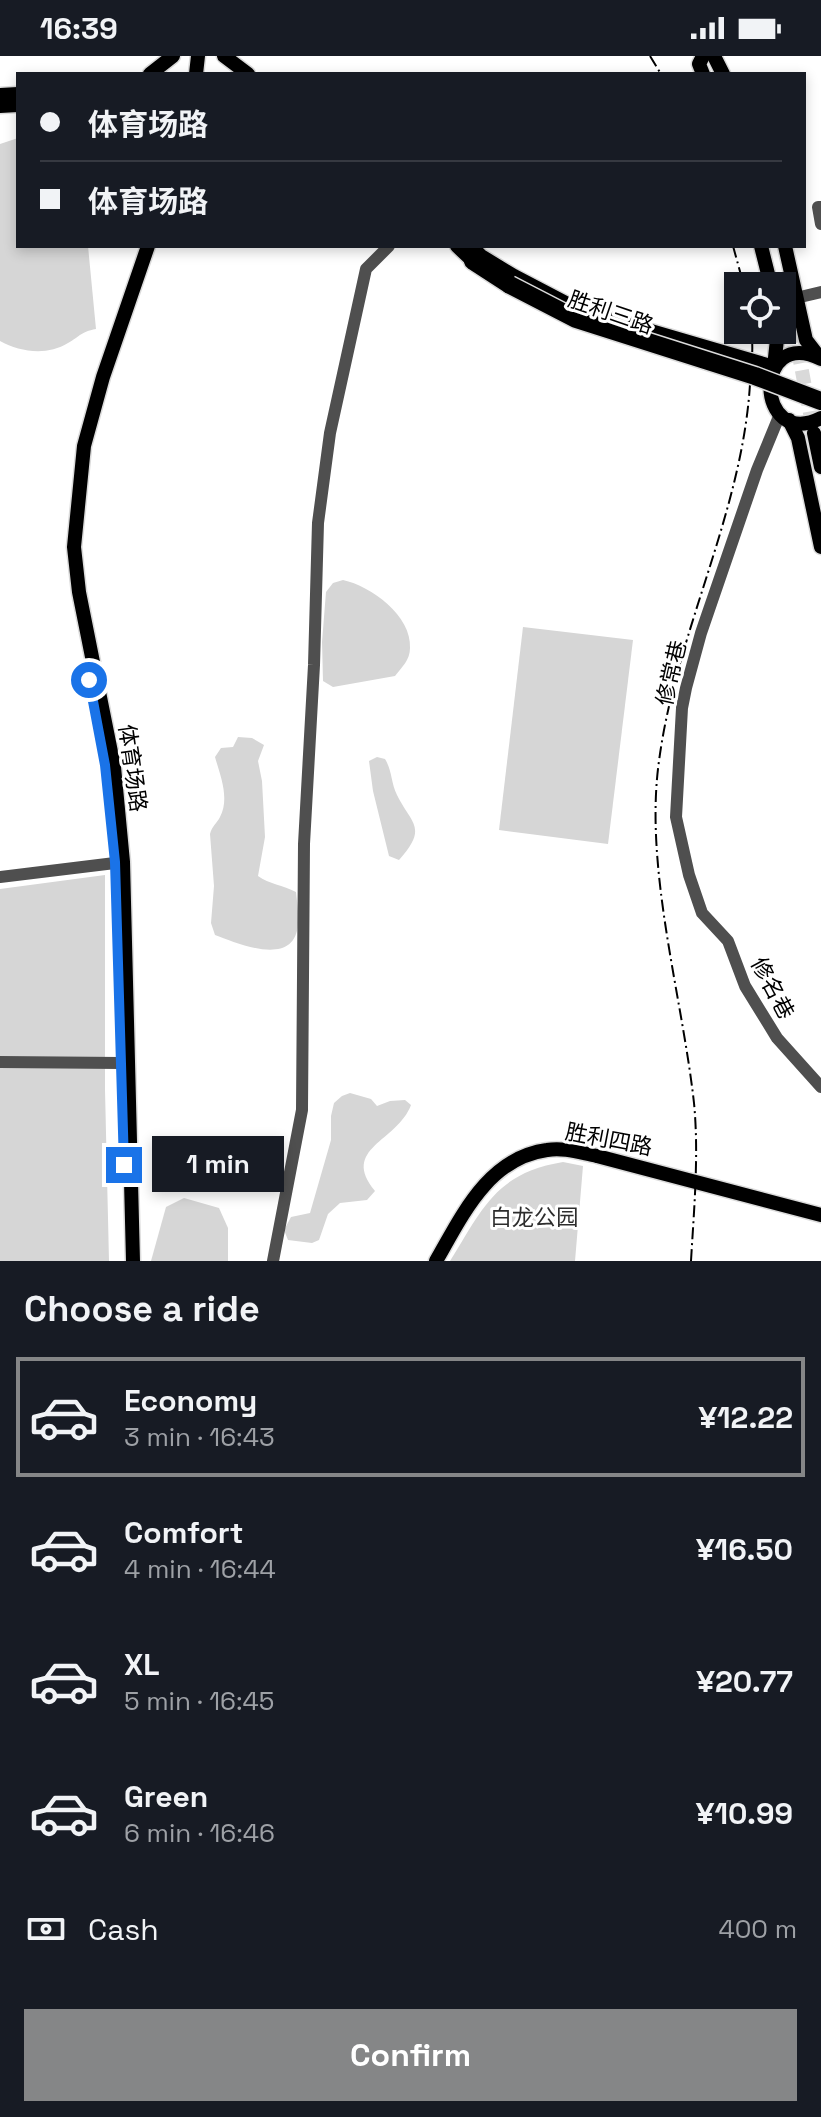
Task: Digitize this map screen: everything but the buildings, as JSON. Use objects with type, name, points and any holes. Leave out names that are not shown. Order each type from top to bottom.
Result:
[{"type":"highway","points":[[475,254],[511,283],[576,319],[755,376],[821,401]]},
{"type":"highway","points":[[511,283],[577,314],[756,367],[821,391]]},
{"type":"main road","points":[[153,72],[173,56]]},
{"type":"main road","points":[[224,56],[245,72]]},
{"type":"main road","points":[[710,62],[728,72]]},
{"type":"main road","name":"体育场路","points":[[133,1261],[114,767],[79,592],[74,547],[84,446],[144,248]]},
{"type":"main road","points":[[762,248],[768,272]]},
{"type":"main road","points":[[770,248],[775,272]]},
{"type":"main road","points":[[776,248],[779,272]]},
{"type":"main road","points":[[785,248],[790,272]]},
{"type":"main road","name":"胜利三路","points":[[475,254],[579,310],[774,367]]},
{"type":"main road","name":"胜利三路","points":[[475,254],[507,289],[559,318],[615,339],[768,386]]},
{"type":"main road","points":[[796,298],[806,340],[820,358]]},
{"type":"main road","points":[[781,344],[768,386],[773,406],[785,417],[798,438],[821,547]]},
{"type":"main road","points":[[774,367],[792,355],[810,354],[820,358]]},
{"type":"main road","points":[[785,417],[807,423],[821,418]]},
{"type":"main road","points":[[821,467],[810,434],[821,510]]},
{"type":"main road","name":"体育场路","points":[[119,862],[125,1261]]},
{"type":"main road","name":"胜利四路","points":[[436,1261],[471,1202],[492,1177],[517,1161],[546,1150],[561,1149],[597,1156],[821,1215]]},
{"type":"main road","name":"胜利四路","points":[[443,1261],[480,1201],[498,1180],[519,1166],[543,1156],[562,1155],[595,1161],[821,1222]]},
{"type":"street","points":[[821,207],[818,207],[821,224]]},
{"type":"street","points":[[273,1261],[302,1110],[304,844],[318,523],[330,433],[366,269],[386,248]]},
{"type":"street","points":[[796,298],[821,292]]},
{"type":"street","name":"修常巷","points":[[728,941],[702,913],[689,875],[676,817],[682,708],[701,633],[757,470],[785,417]]},
{"type":"street","points":[[0,877],[119,862]]},
{"type":"street","name":"修名巷","points":[[728,941],[745,986],[777,1038],[821,1087]]},
{"type":"street","points":[[0,1062],[121,1063]]},
{"type":"green space","points":[[16,139],[16,248],[88,248],[96,329],[51,350],[25,350],[0,341],[0,144]]},
{"type":"green space","points":[[343,580],[366,589],[388,604],[404,625],[409,636],[410,652],[395,676],[333,687],[323,681],[326,592],[333,583]]},
{"type":"green space","points":[[523,627],[633,640],[608,844],[499,830]]},
{"type":"green space","points":[[238,737],[252,738],[264,745],[258,761],[265,837],[258,876],[296,892],[298,920],[295,937],[287,946],[277,949],[251,947],[215,935],[211,923],[214,886],[210,834],[224,802],[215,757],[221,748],[233,747]]},
{"type":"green space","points":[[377,757],[385,759],[397,795],[414,826],[413,840],[399,860],[389,856],[373,791],[369,761]]},
{"type":"green space","points":[[105,875],[109,1261],[0,1261],[0,889]]},
{"type":"green space","points":[[350,1093],[371,1099],[377,1106],[405,1100],[411,1105],[404,1118],[367,1155],[364,1165],[366,1176],[375,1191],[367,1200],[340,1203],[328,1214],[319,1240],[312,1243],[288,1240],[284,1230],[291,1217],[310,1213],[331,1140],[334,1103]]},
{"type":"green space","name":"白龙公园","points":[[563,1162],[583,1166],[575,1261],[450,1261],[483,1209],[507,1184],[540,1167]]},
{"type":"green space","points":[[184,1198],[219,1208],[228,1228],[228,1261],[151,1261],[166,1207]]},
{"type":"tunnel","points":[[796,340],[813,429]]},
{"type":"railway","points":[[650,56],[660,72]]},
{"type":"railway","points":[[734,248],[740,272]]},
{"type":"railway","points":[[691,1261],[696,1162],[694,1103],[660,888],[656,802],[667,713],[735,480],[744,432],[752,344]]},
{"type":"route","points":[[89,680],[105,765],[115,862],[124,1165]]}]
